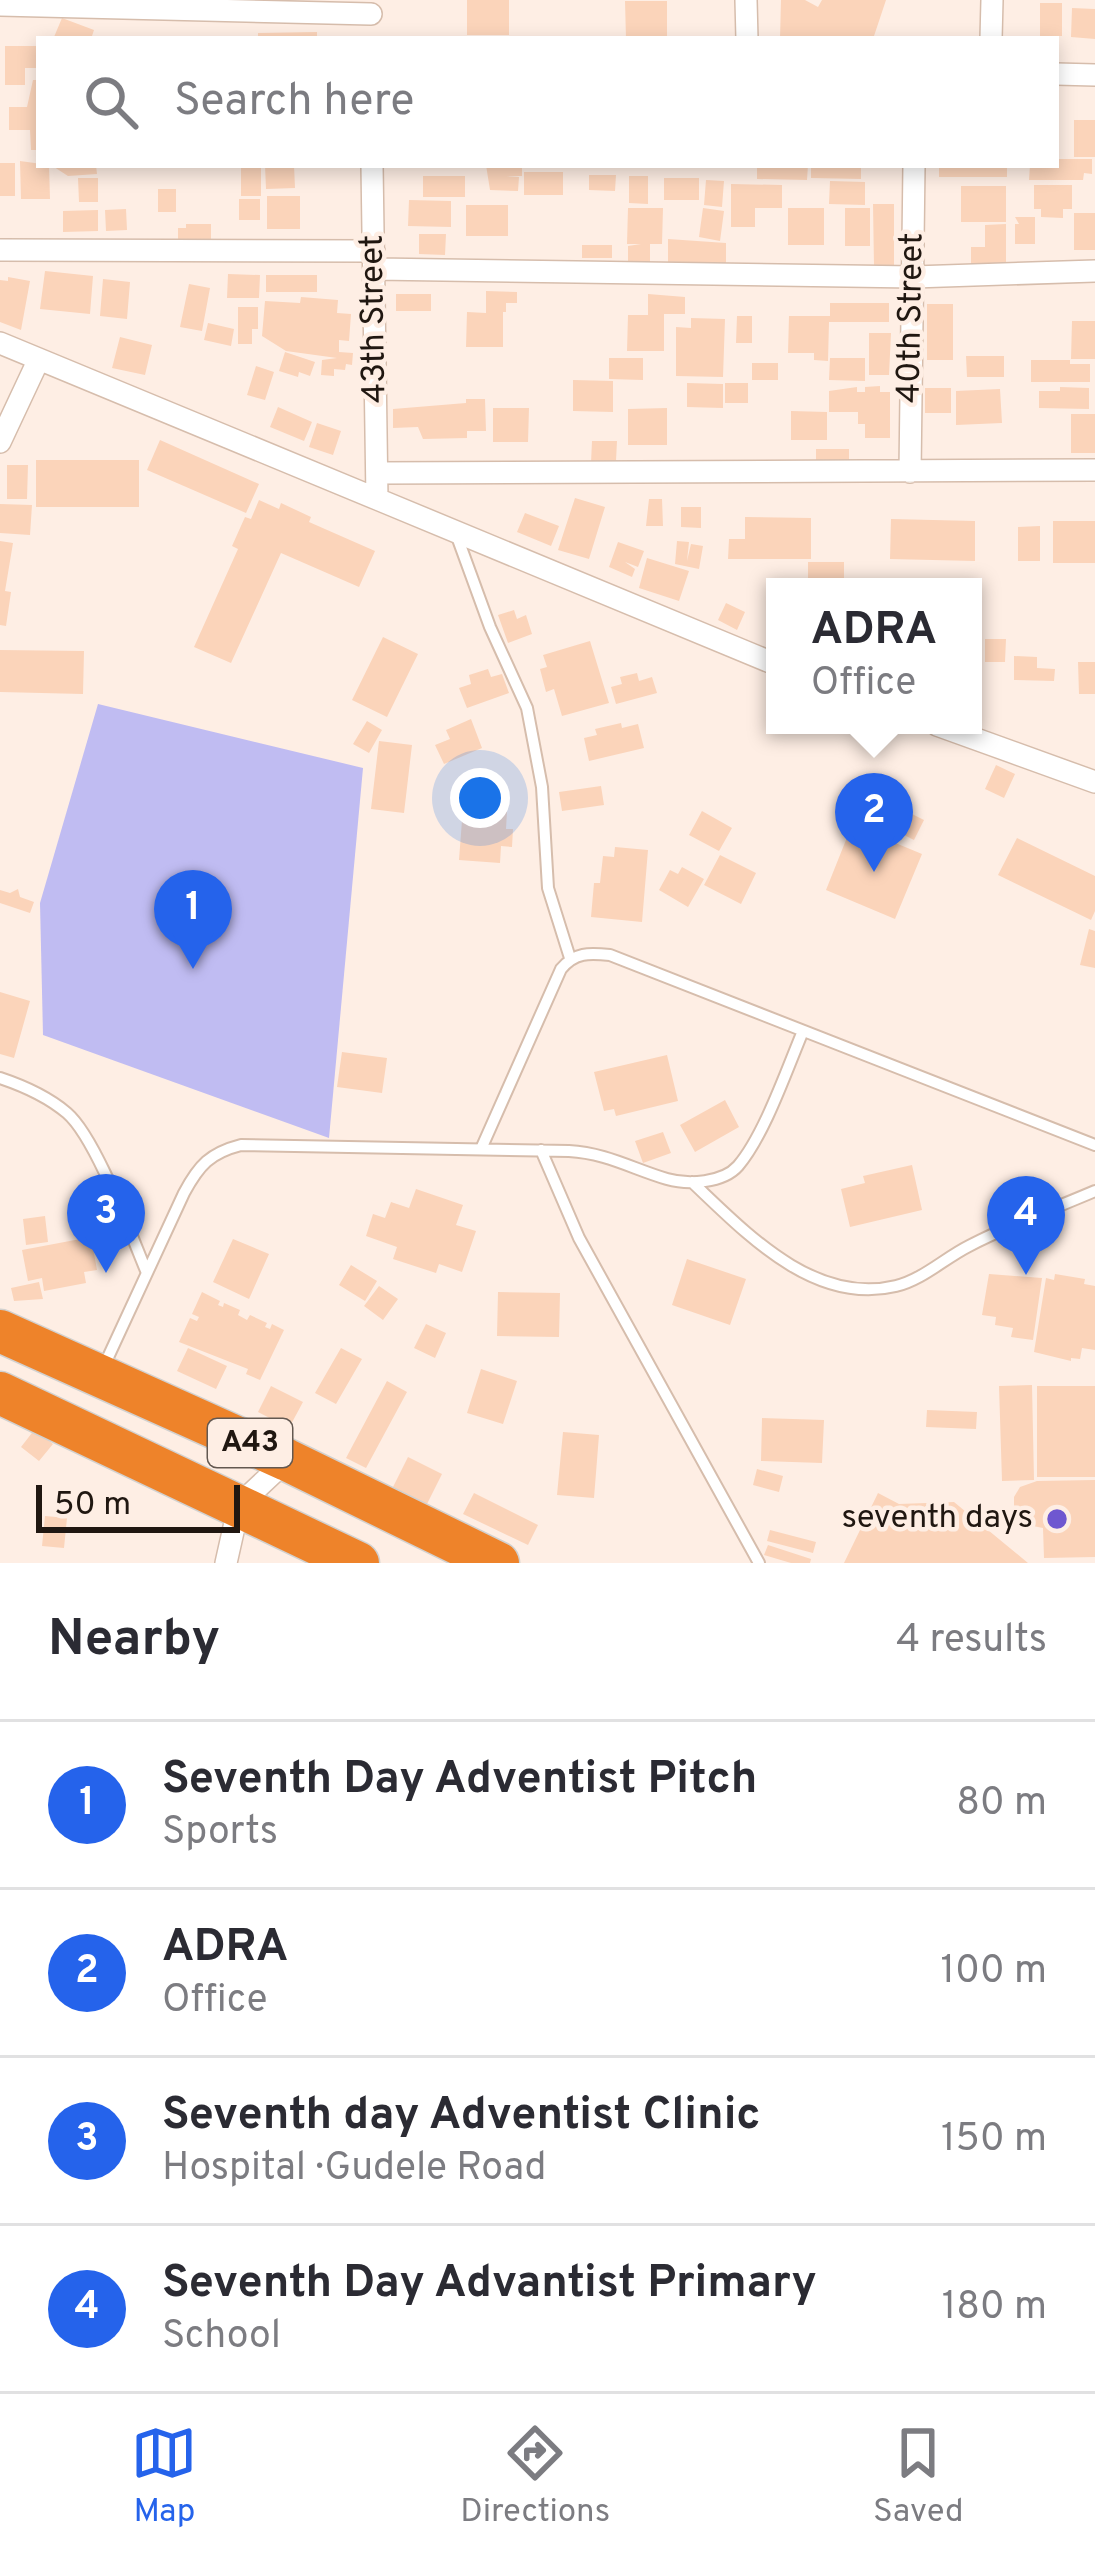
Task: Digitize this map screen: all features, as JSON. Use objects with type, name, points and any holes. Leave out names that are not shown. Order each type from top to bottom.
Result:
[{"type":"highway","name":"A43","points":[[0,1330],[287,1460],[497,1563]]},
{"type":"highway","name":"A43","points":[[0,1393],[358,1563]]},
{"type":"street","points":[[746,0],[747,36]]},
{"type":"street","points":[[991,36],[992,0]]},
{"type":"street","points":[[0,4],[371,7]]},
{"type":"street","points":[[1059,74],[1095,75]]},
{"type":"street","name":"43th Street","points":[[372,168],[376,499]]},
{"type":"street","name":"40th Street","points":[[910,472],[914,168]]},
{"type":"street","points":[[0,250],[914,277],[1095,271]]},
{"type":"street","points":[[0,343],[766,660]]},
{"type":"street","points":[[0,442],[38,361]]},
{"type":"street","points":[[376,473],[1095,470]]},
{"type":"street","points":[[962,734],[1095,782]]},
{"type":"street","name":"A43","points":[[239,1505],[287,1460]]},
{"type":"street","points":[[226,1563],[239,1505]]},
{"type":"lane","points":[[454,531],[527,709],[542,788],[548,888],[571,958]]},
{"type":"lane","points":[[481,1149],[561,969],[571,958],[586,953],[610,955],[1095,1145]]},
{"type":"lane","points":[[99,1375],[198,1166],[216,1151],[241,1145],[594,1152],[670,1180],[716,1179],[737,1168],[803,1031]]},
{"type":"lane","points":[[0,1078],[30,1088],[70,1115],[112,1188],[147,1273]]},
{"type":"lane","points":[[541,1150],[579,1238],[759,1563]]},
{"type":"lane","points":[[692,1182],[752,1238],[818,1281],[849,1288],[897,1286],[967,1247],[1095,1191]]},
{"type":"shaded area","points":[[98,704],[363,768],[329,1138],[43,1035],[40,903]]},
{"type":"building","points":[[467,0],[509,0],[509,35],[467,35]]},
{"type":"building","points":[[781,0],[805,0],[818,7],[822,0],[886,0],[874,36],[780,36]]},
{"type":"building","points":[[625,1],[667,1],[667,36],[626,36]]},
{"type":"building","points":[[1040,3],[1062,3],[1062,36],[1040,36]]},
{"type":"building","points":[[1072,8],[1095,9],[1095,39],[1071,37]]},
{"type":"building","points":[[62,18],[94,30],[92,36],[54,36]]},
{"type":"building","points":[[317,32],[317,36],[258,36]]},
{"type":"building","points":[[5,46],[36,46],[36,68],[25,68],[25,85],[5,85]]},
{"type":"building","points":[[36,80],[36,150],[31,150],[30,130],[9,130],[9,107],[27,107]]},
{"type":"building","points":[[1074,120],[1095,120],[1095,157],[1074,157]]},
{"type":"building","points":[[1059,159],[1092,159],[1092,174],[1084,173],[1083,180],[1029,180],[1030,168],[1059,168]]},
{"type":"building","points":[[20,161],[49,168],[50,199],[21,199]]},
{"type":"building","points":[[0,163],[15,163],[15,196],[0,196]]},
{"type":"building","points":[[56,168],[96,168],[97,174],[68,176]]},
{"type":"building","points":[[241,168],[261,168],[261,196],[241,196]]},
{"type":"building","points":[[265,168],[294,168],[295,188],[266,189]]},
{"type":"building","points":[[486,168],[522,168],[522,176],[506,176],[519,177],[518,191],[490,190]]},
{"type":"building","points":[[757,168],[808,168],[807,180],[757,179]]},
{"type":"building","points":[[811,168],[861,168],[861,179],[811,178]]},
{"type":"building","points":[[939,168],[1007,168],[1007,177],[939,177]]},
{"type":"building","points":[[524,172],[563,172],[563,195],[524,195]]},
{"type":"building","points":[[589,175],[616,175],[615,191],[589,190]]},
{"type":"building","points":[[423,176],[465,176],[465,197],[423,197]]},
{"type":"building","points":[[629,176],[648,176],[648,204],[629,203]]},
{"type":"building","points":[[78,178],[98,178],[98,202],[79,202]]},
{"type":"building","points":[[664,178],[699,178],[699,200],[664,200]]},
{"type":"building","points":[[706,180],[724,181],[722,207],[704,205]]},
{"type":"building","points":[[830,181],[865,182],[865,205],[829,204]]},
{"type":"building","points":[[731,184],[782,185],[782,208],[755,208],[755,227],[731,227]]},
{"type":"building","points":[[1034,185],[1072,185],[1072,209],[1063,209],[1063,218],[1041,217],[1041,209],[1034,209]]},
{"type":"building","points":[[961,186],[1006,186],[1006,222],[961,222]]},
{"type":"building","points":[[158,189],[176,189],[176,212],[158,212]]},
{"type":"building","points":[[267,196],[300,196],[300,229],[267,229]]},
{"type":"building","points":[[239,199],[260,199],[260,220],[239,220]]},
{"type":"building","points":[[409,200],[451,201],[451,227],[408,226]]},
{"type":"building","points":[[873,204],[894,204],[894,266],[874,266]]},
{"type":"building","points":[[466,205],[508,205],[508,236],[466,236]]},
{"type":"building","points":[[628,208],[663,208],[662,244],[650,244],[650,265],[628,265],[628,246],[641,244],[627,244]]},
{"type":"building","points":[[703,208],[724,211],[720,241],[699,237]]},
{"type":"building","points":[[788,208],[824,208],[824,245],[788,245]]},
{"type":"building","points":[[845,208],[870,208],[870,246],[845,246]]},
{"type":"building","points":[[126,209],[127,230],[106,231],[105,210]]},
{"type":"building","points":[[98,210],[98,231],[63,232],[63,211]]},
{"type":"building","points":[[1074,213],[1095,213],[1095,250],[1074,250]]},
{"type":"building","points":[[1015,217],[1035,217],[1035,244],[1015,244],[1015,224],[1019,224]]},
{"type":"building","points":[[211,224],[211,240],[178,240],[178,228]]},
{"type":"building","points":[[1006,224],[1006,265],[971,266],[971,247],[985,247],[985,225]]},
{"type":"building","points":[[419,234],[446,234],[445,255],[419,254]]},
{"type":"building","points":[[668,239],[726,243],[726,265],[668,265]]},
{"type":"building","points":[[582,245],[612,245],[612,258],[582,258]]},
{"type":"building","points":[[45,271],[93,276],[90,314],[40,309]]},
{"type":"building","points":[[228,274],[260,275],[259,298],[227,298]]},
{"type":"building","points":[[266,275],[317,275],[317,292],[266,292]]},
{"type":"building","points":[[8,277],[30,281],[21,330],[0,322],[0,280],[8,281]]},
{"type":"building","points":[[103,279],[130,282],[127,319],[100,316]]},
{"type":"building","points":[[189,284],[210,288],[202,331],[180,327]]},
{"type":"building","points":[[486,291],[517,292],[517,303],[506,303],[503,312],[503,347],[466,347],[467,312],[486,313]]},
{"type":"building","points":[[396,294],[431,294],[431,311],[396,311]]},
{"type":"building","points":[[648,294],[685,297],[685,314],[664,314],[664,351],[627,351],[628,315],[648,315]]},
{"type":"building","points":[[301,297],[338,300],[337,313],[351,314],[349,341],[339,340],[339,352],[353,353],[352,365],[334,369],[334,376],[321,375],[322,360],[337,358],[286,351],[262,336],[265,301],[300,303]]},
{"type":"building","points":[[830,303],[889,303],[889,322],[829,322],[828,361],[814,360],[814,353],[788,353],[789,316],[830,316]]},
{"type":"building","points":[[927,304],[953,304],[953,360],[927,360]]},
{"type":"building","points":[[238,307],[258,307],[252,344],[238,344]]},
{"type":"building","points":[[737,316],[752,316],[752,343],[736,343]]},
{"type":"building","points":[[691,318],[725,319],[723,377],[676,376],[676,327],[691,328]]},
{"type":"building","points":[[1072,321],[1095,321],[1095,359],[1071,359]]},
{"type":"building","points":[[208,323],[234,329],[231,346],[204,340]]},
{"type":"building","points":[[869,333],[891,333],[889,375],[869,375]]},
{"type":"building","points":[[120,337],[152,345],[145,375],[112,368]]},
{"type":"building","points":[[285,352],[315,362],[310,376],[279,371]]},
{"type":"building","points":[[966,356],[1004,356],[1004,377],[967,377]]},
{"type":"building","points":[[609,358],[643,358],[643,380],[609,379]]},
{"type":"building","points":[[830,358],[865,358],[865,381],[829,380]]},
{"type":"building","points":[[1031,360],[1090,364],[1090,382],[1031,382]]},
{"type":"building","points":[[752,363],[778,363],[778,380],[752,380]]},
{"type":"building","points":[[256,366],[274,372],[265,400],[247,395]]},
{"type":"building","points":[[573,380],[613,381],[613,412],[573,411]]},
{"type":"building","points":[[687,383],[723,384],[723,408],[687,407]]},
{"type":"building","points":[[725,383],[748,383],[748,403],[725,403]]},
{"type":"building","points":[[880,386],[880,392],[890,392],[890,438],[865,438],[865,424],[858,424],[858,412],[829,412],[829,391],[857,387],[857,392],[865,392],[865,387]]},
{"type":"building","points":[[1060,387],[1089,388],[1089,409],[1039,408],[1039,391],[1060,391]]},
{"type":"building","points":[[925,388],[951,388],[951,413],[925,413]]},
{"type":"building","points":[[1000,389],[1002,423],[956,425],[956,391]]},
{"type":"building","points":[[466,399],[485,399],[486,431],[467,431],[467,438],[423,439],[418,427],[393,428],[393,409],[466,403]]},
{"type":"building","points":[[278,407],[312,422],[304,441],[270,427]]},
{"type":"building","points":[[493,408],[529,408],[528,442],[493,442]]},
{"type":"building","points":[[667,408],[667,445],[628,445],[628,409]]},
{"type":"building","points":[[791,411],[827,412],[827,440],[791,440]]},
{"type":"building","points":[[1071,414],[1095,414],[1095,453],[1071,453]]},
{"type":"building","points":[[317,423],[341,431],[333,455],[309,447]]},
{"type":"building","points":[[160,440],[259,484],[246,513],[147,470]]},
{"type":"building","points":[[592,441],[617,441],[616,461],[591,463]]},
{"type":"building","points":[[816,449],[849,449],[849,466],[816,466]]},
{"type":"building","points":[[36,460],[139,460],[139,507],[36,507]]},
{"type":"building","points":[[7,465],[28,465],[27,499],[7,499]]},
{"type":"building","points":[[575,498],[605,507],[589,559],[558,550]]},
{"type":"building","points":[[649,499],[662,499],[663,526],[646,526]]},
{"type":"building","points":[[259,500],[279,509],[281,503],[311,517],[309,522],[375,551],[359,587],[281,553],[231,663],[194,647],[238,549],[232,546]]},
{"type":"building","points":[[0,504],[32,505],[30,535],[0,533]]},
{"type":"building","points":[[681,507],[701,507],[701,528],[681,527]]},
{"type":"building","points":[[525,513],[559,526],[551,546],[517,532]]},
{"type":"building","points":[[745,517],[811,518],[811,559],[728,559],[729,539],[745,539]]},
{"type":"building","points":[[891,519],[975,521],[975,561],[890,559]]},
{"type":"building","points":[[1053,521],[1095,521],[1095,563],[1053,563]]},
{"type":"building","points":[[1040,526],[1040,561],[1018,561],[1018,527]]},
{"type":"building","points":[[0,541],[13,543],[5,591],[11,592],[6,626],[0,625]]},
{"type":"building","points":[[677,541],[689,542],[687,561],[691,544],[703,546],[699,569],[675,564]]},
{"type":"building","points":[[618,542],[644,551],[638,567],[625,562],[635,569],[632,577],[609,567]]},
{"type":"building","points":[[647,558],[689,571],[679,601],[639,588]]},
{"type":"building","points":[[808,562],[844,562],[844,578],[808,578]]},
{"type":"building","points":[[726,603],[745,612],[737,630],[718,620]]},
{"type":"building","points":[[514,610],[517,619],[526,615],[532,634],[508,643],[498,615]]},
{"type":"building","points":[[383,637],[418,654],[387,717],[352,700]]},
{"type":"building","points":[[985,639],[1006,639],[1005,662],[985,662]]},
{"type":"building","points":[[590,641],[609,703],[562,716],[554,689],[546,692],[540,669],[547,667],[543,655]]},
{"type":"building","points":[[0,650],[84,651],[83,694],[0,692]]},
{"type":"building","points":[[1014,656],[1037,657],[1037,668],[1055,669],[1054,681],[1014,680]]},
{"type":"building","points":[[1078,662],[1095,662],[1095,694],[1079,694]]},
{"type":"building","points":[[488,669],[491,677],[502,674],[509,693],[467,708],[459,688],[471,684],[469,675]]},
{"type":"building","points":[[637,673],[639,681],[652,677],[657,693],[616,704],[611,687],[622,684],[620,677]]},
{"type":"building","points":[[471,719],[482,748],[444,764],[435,745],[450,739],[446,730]]},
{"type":"building","points":[[367,721],[382,730],[369,753],[353,744]]},
{"type":"building","points":[[621,723],[622,728],[638,724],[644,748],[589,761],[584,738],[597,735],[595,729]]},
{"type":"building","points":[[379,741],[412,745],[404,813],[371,809]]},
{"type":"building","points":[[996,765],[1015,774],[1004,798],[985,789]]},
{"type":"building","points":[[601,786],[604,805],[562,811],[559,792]]},
{"type":"building","points":[[472,795],[499,797],[498,811],[507,812],[512,847],[501,846],[500,863],[459,860],[463,807],[471,808]]},
{"type":"building","points":[[894,805],[924,820],[914,840],[884,825]]},
{"type":"building","points":[[702,811],[732,828],[719,851],[689,835]]},
{"type":"building","points":[[852,825],[922,854],[895,919],[826,890]]},
{"type":"building","points":[[1017,838],[1095,876],[1091,920],[998,875]]},
{"type":"building","points":[[615,847],[648,850],[642,922],[591,917],[594,883],[600,883],[603,856],[614,857]]},
{"type":"building","points":[[720,855],[756,873],[741,904],[704,885]]},
{"type":"building","points":[[682,867],[704,879],[688,907],[659,890],[670,870],[678,874]]},
{"type":"building","points":[[18,889],[20,897],[34,902],[30,913],[0,903],[0,890]]},
{"type":"building","points":[[1089,929],[1095,931],[1095,968],[1080,965]]},
{"type":"building","points":[[0,992],[30,1001],[14,1058],[0,1054]]},
{"type":"building","points":[[342,1052],[387,1058],[382,1093],[337,1087]]},
{"type":"building","points":[[667,1055],[678,1101],[616,1116],[614,1109],[604,1111],[594,1072]]},
{"type":"building","points":[[725,1100],[739,1127],[695,1152],[680,1125]]},
{"type":"building","points":[[663,1132],[671,1153],[643,1163],[635,1141]]},
{"type":"building","points":[[912,1165],[922,1210],[850,1227],[841,1189],[865,1183],[863,1176]]},
{"type":"building","points":[[416,1189],[463,1205],[456,1225],[476,1231],[462,1272],[439,1264],[436,1273],[393,1259],[397,1247],[366,1236],[373,1214],[385,1218],[391,1202],[409,1208]]},
{"type":"building","points":[[45,1216],[48,1242],[26,1245],[23,1219]]},
{"type":"building","points":[[91,1237],[97,1270],[84,1272],[86,1283],[44,1291],[42,1278],[28,1281],[22,1250]]},
{"type":"building","points":[[233,1239],[269,1254],[249,1299],[213,1282]]},
{"type":"building","points":[[687,1259],[746,1279],[730,1325],[672,1305]]},
{"type":"building","points":[[351,1265],[377,1281],[365,1301],[339,1285]]},
{"type":"building","points":[[989,1274],[1042,1278],[1033,1340],[1011,1337],[1013,1328],[995,1325],[996,1317],[982,1315]]},
{"type":"building","points":[[1055,1274],[1085,1279],[1084,1284],[1095,1286],[1095,1350],[1082,1348],[1080,1359],[1034,1352],[1046,1278],[1054,1280]]},
{"type":"building","points":[[39,1282],[43,1299],[14,1301],[11,1288]]},
{"type":"building","points":[[379,1286],[398,1299],[383,1320],[364,1306]]},
{"type":"building","points":[[202,1292],[220,1301],[218,1305],[240,1310],[238,1315],[247,1320],[250,1315],[267,1323],[265,1327],[270,1329],[272,1324],[284,1330],[260,1380],[246,1374],[248,1369],[179,1342],[190,1318],[197,1321],[199,1317],[192,1314]]},
{"type":"building","points":[[498,1292],[560,1293],[559,1337],[497,1336]]},
{"type":"building","points":[[426,1324],[446,1333],[435,1358],[414,1348]]},
{"type":"building","points":[[188,1348],[227,1366],[216,1389],[177,1371]]},
{"type":"building","points":[[341,1348],[362,1359],[336,1404],[315,1393]]},
{"type":"building","points":[[481,1369],[517,1381],[503,1424],[467,1413]]},
{"type":"building","points":[[387,1381],[407,1392],[366,1468],[346,1458]]},
{"type":"building","points":[[1032,1385],[1034,1480],[1002,1481],[999,1386]]},
{"type":"building","points":[[271,1386],[303,1402],[289,1428],[258,1412]]},
{"type":"building","points":[[1037,1386],[1095,1386],[1095,1477],[1037,1477]]},
{"type":"building","points":[[927,1410],[977,1412],[976,1429],[926,1427]]},
{"type":"building","points":[[762,1418],[824,1420],[822,1463],[761,1461]]},
{"type":"building","points":[[35,1429],[53,1444],[39,1461],[21,1447]]},
{"type":"building","points":[[563,1432],[599,1435],[594,1498],[557,1495]]},
{"type":"building","points":[[408,1457],[442,1474],[426,1506],[392,1489]]},
{"type":"building","points":[[757,1469],[783,1476],[779,1492],[753,1485]]},
{"type":"building","name":"seventh days","points":[[1095,1480],[1095,1557],[1044,1558],[1043,1528],[1023,1524],[1014,1515],[1014,1497],[1020,1487],[1037,1481]]},
{"type":"building","points":[[474,1493],[538,1525],[528,1545],[463,1514]]},
{"type":"building","points":[[878,1493],[899,1504],[954,1502],[1028,1563],[844,1563]]},
{"type":"building","points":[[45,1516],[67,1518],[64,1548],[42,1546]]},
{"type":"building","points":[[770,1530],[816,1542],[813,1553],[767,1541]]},
{"type":"building","points":[[768,1545],[811,1559],[810,1563],[764,1555]]},
{"type":"place","name":"ADRA","points":[[874,872]]},
{"type":"place","name":"Seventh Day Adventist Pitch","points":[[193,969]]},
{"type":"place","name":"Seventh day Adventist Clinic","points":[[106,1273]]},
{"type":"place","name":"Seventh Day Advantist Primary","points":[[1026,1275]]},
{"type":"place","name":"seventh days","points":[[1057,1519]]}]
